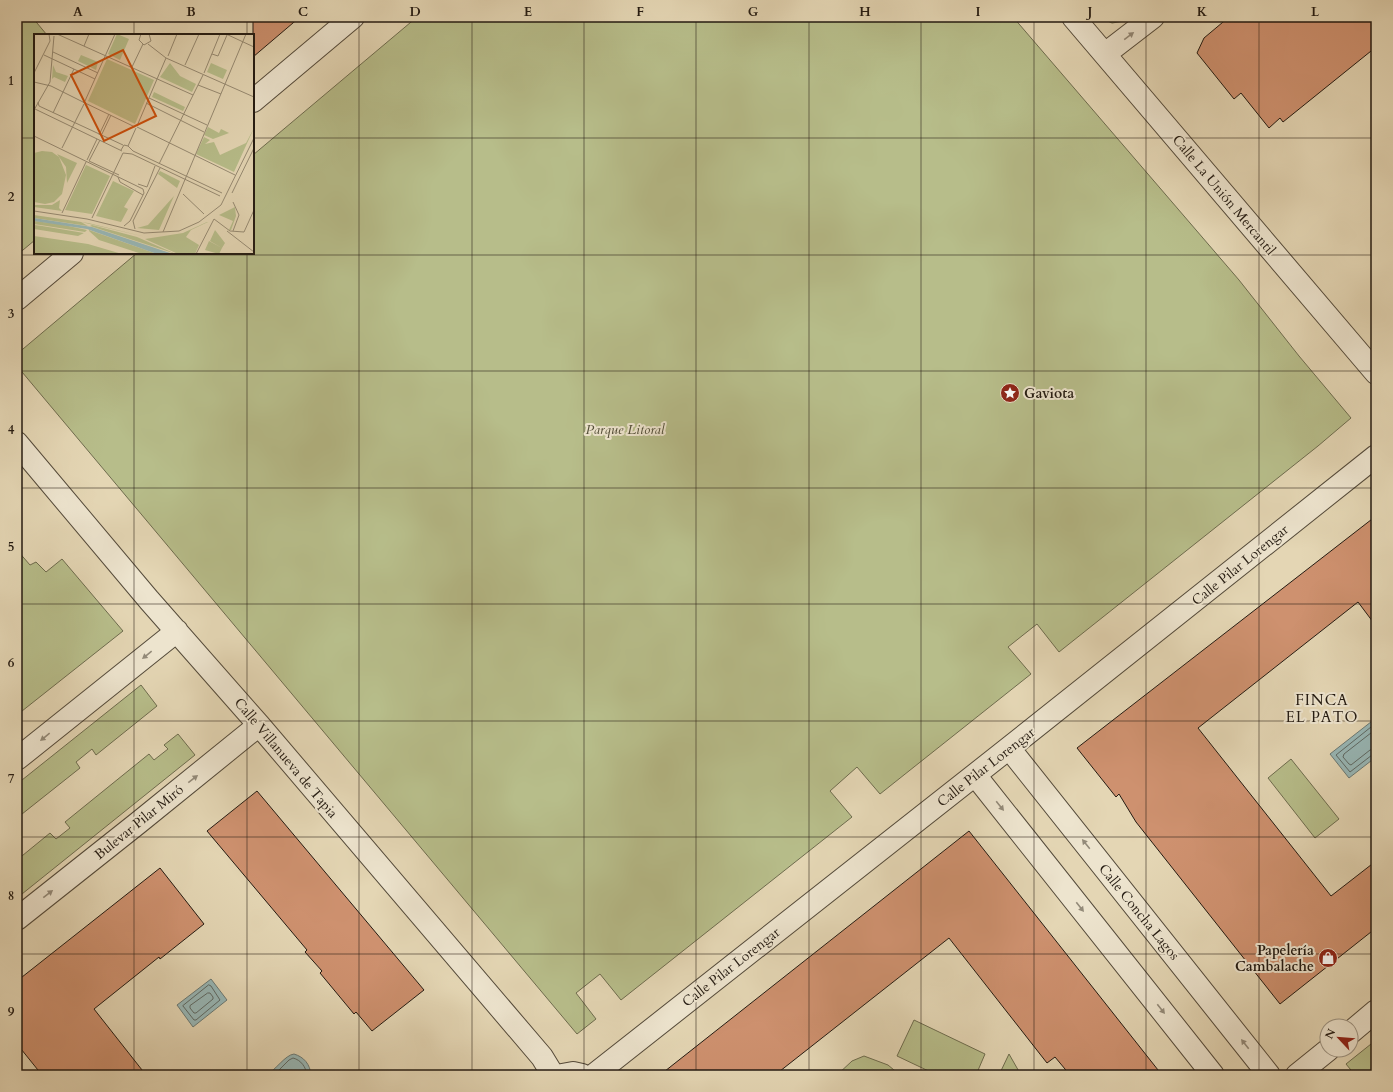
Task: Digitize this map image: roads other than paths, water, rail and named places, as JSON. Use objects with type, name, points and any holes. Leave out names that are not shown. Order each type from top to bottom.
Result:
[{"type":"street","points":[[254,100],[353,17]]},
{"type":"street","name":"Calle La Unión Mercantil","points":[[1073,17],[1376,373]]},
{"type":"street","points":[[1105,54],[1153,17]]},
{"type":"street","points":[[17,299],[71,254]]},
{"type":"street","name":"Calle Villanueva de Tapia","points":[[17,443],[149,600],[259,725],[542,1057],[553,1075]]},
{"type":"street","name":"Calle Pilar Lorengar","points":[[594,1075],[975,775],[1376,456]]},
{"type":"street","points":[[17,759],[177,631]]},
{"type":"street","name":"Bulevar Pilar Miró","points":[[17,918],[259,725]]},
{"type":"street","name":"Calle Concha Lagos","points":[[1009,748],[1269,1075]]},
{"type":"street","points":[[975,775],[1213,1075]]},
{"type":"street","points":[[1359,1026],[1376,1012]]},
{"type":"street","points":[[1297,1075],[1319,1057]]},
{"type":"street","points":[[562,1075],[573,1073],[582,1075]]},
{"type":"water","points":[[1376,718],[1376,757],[1349,778],[1330,754]]},
{"type":"water","points":[[211,979],[227,1000],[193,1027],[177,1005]]},
{"type":"water","points":[[294,1054],[301,1057],[306,1062],[311,1075],[266,1075],[287,1057]]},
{"type":"place","name":"Gaviota","points":[[1010,393]]},
{"type":"place","name":"Papelería Cambalache","points":[[1328,958]]},
{"type":"district","name":"FINCA EL PATO","points":[[1322,708]]},
{"type":"park label","name":"Parque Litoral","points":[[625,429]]}]
